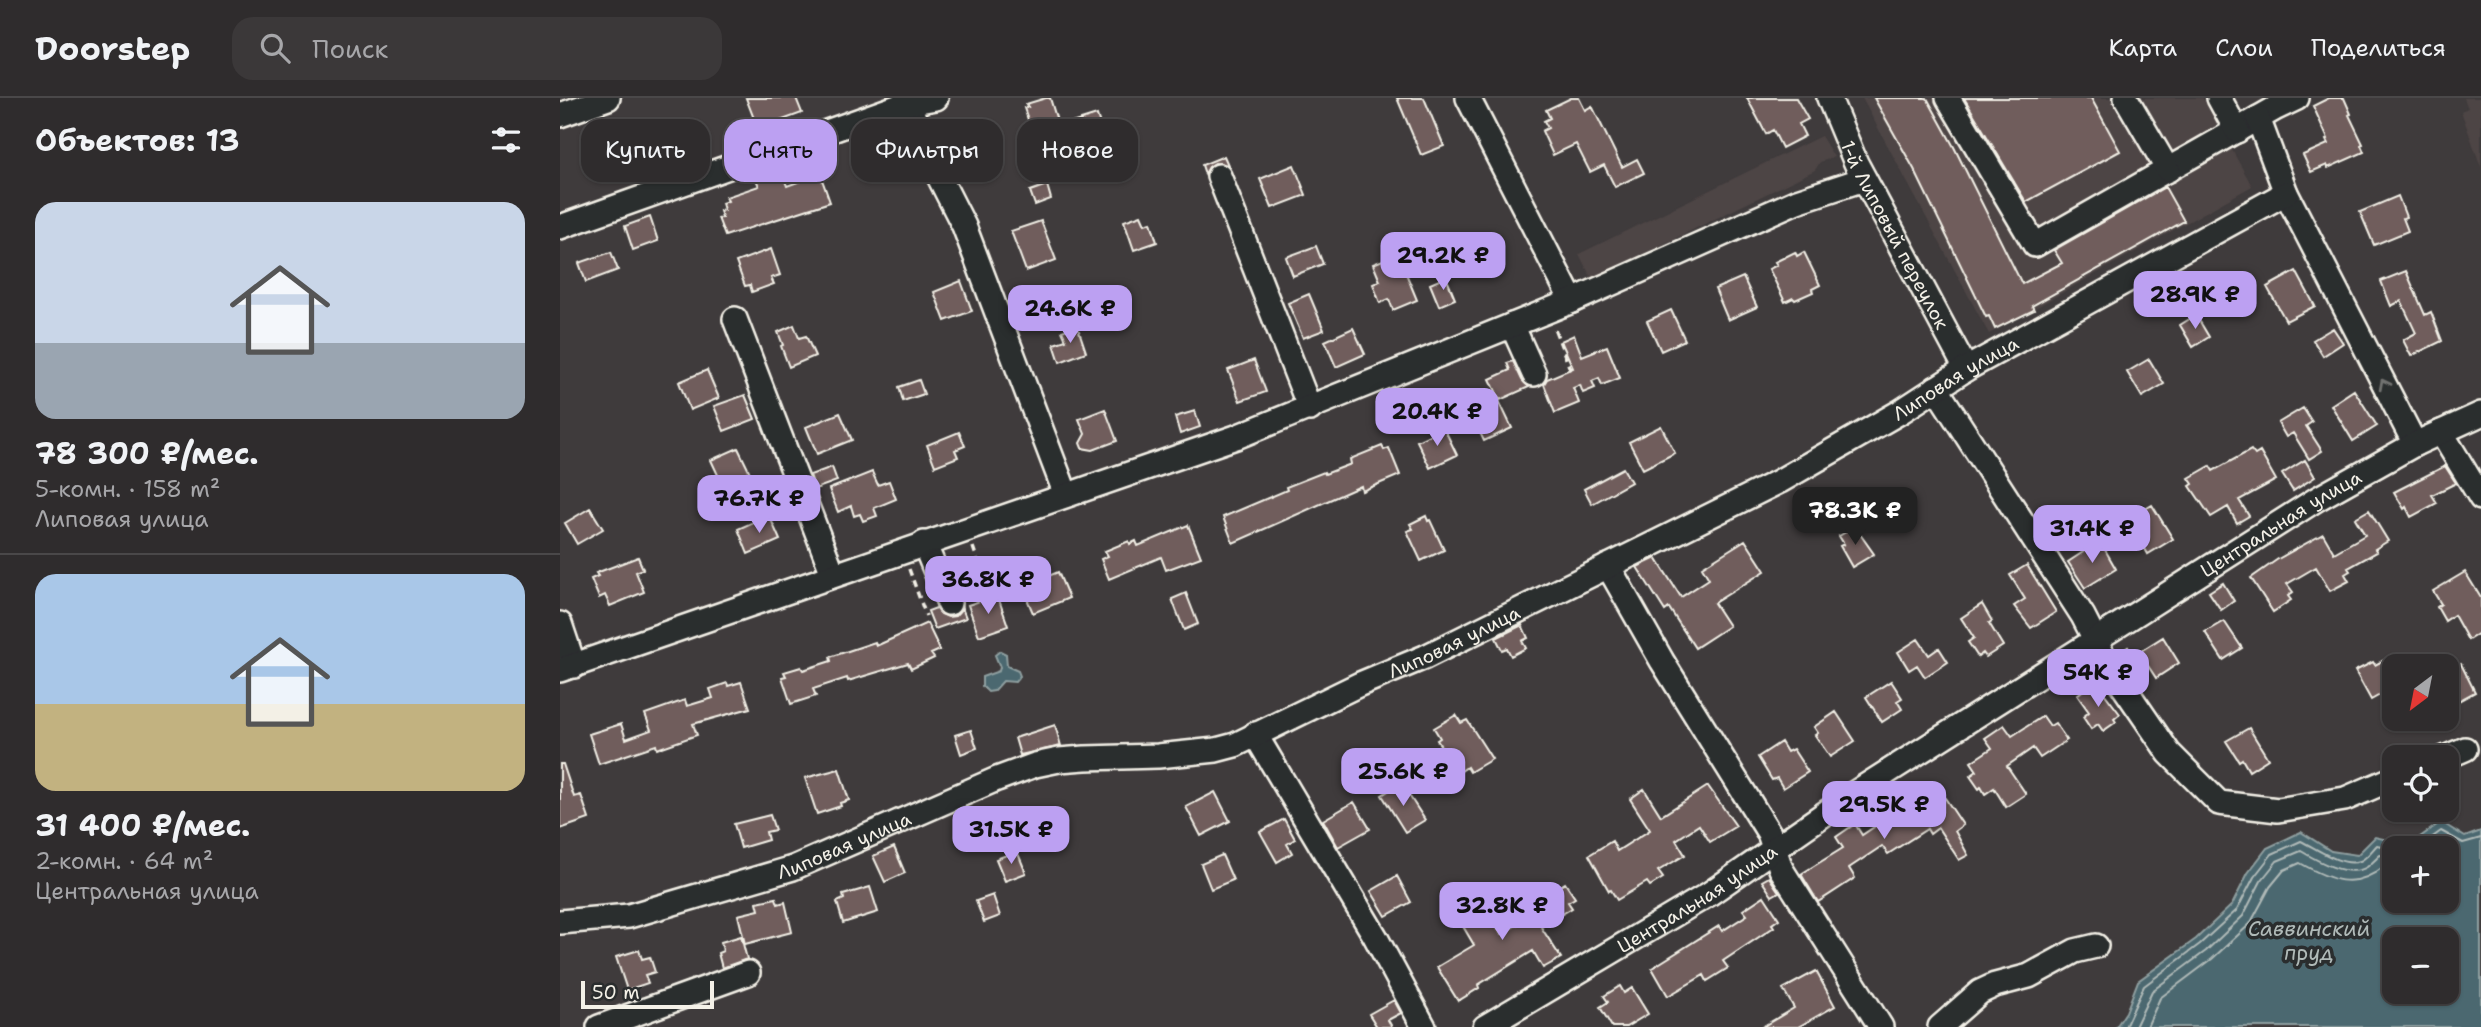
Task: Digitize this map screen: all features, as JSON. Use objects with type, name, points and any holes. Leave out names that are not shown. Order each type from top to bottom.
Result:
[{"type":"street","points":[[560,115],[608,98]]},
{"type":"street","points":[[560,227],[907,100],[936,98]]},
{"type":"street","points":[[1468,98],[1572,301]]},
{"type":"street","name":"1-й Липовый переулок","points":[[1829,98],[1864,179],[1966,369]]},
{"type":"street","points":[[1948,98],[2035,244],[2297,98]]},
{"type":"street","points":[[2126,98],[2168,170]]},
{"type":"street","points":[[2220,98],[2237,131]]},
{"type":"street","points":[[907,100],[932,163],[964,226],[1066,495]]},
{"type":"street","points":[[2258,118],[2286,193],[2415,444]]},
{"type":"street","points":[[1219,176],[1310,408]]},
{"type":"street","points":[[560,624],[567,668],[1225,440],[1310,408],[1572,301],[1797,201],[1864,179]]},
{"type":"street","name":"Липовая улица","points":[[560,922],[629,916],[793,868],[1035,765],[1059,760],[1158,756],[1216,750],[1235,745],[1360,684],[1425,657],[1780,481],[1900,412],[1966,369],[2286,193]]},
{"type":"street","points":[[735,319],[833,574]]},
{"type":"street","points":[[1512,325],[1534,374]]},
{"type":"street","points":[[1936,388],[2083,616],[2106,661],[2169,753],[2219,803],[2278,810],[2344,799],[2382,783]]},
{"type":"street","name":"Центральная улица","points":[[1485,1027],[1709,894],[1864,787],[2317,499],[2415,444],[2481,414]]},
{"type":"street","points":[[2441,432],[2481,498]]},
{"type":"street","points":[[913,547],[949,603]]},
{"type":"street","points":[[1608,566],[1662,661],[1769,833],[1781,869],[1881,1027]]},
{"type":"street","points":[[1255,734],[1375,936],[1424,1027]]},
{"type":"street","points":[[1940,1027],[1980,992],[2029,976],[2075,951],[2096,946]]},
{"type":"street","points":[[599,1027],[748,973]]},
{"type":"path","points":[[1548,310],[1572,374]]},
{"type":"path","points":[[967,529],[990,598]]},
{"type":"path","points":[[913,547],[926,616]]},
{"type":"shaded area","points":[[1862,98],[2203,98],[2252,186],[1989,334]]},
{"type":"shaded area","points":[[2464,98],[2481,98],[2481,167],[2461,111],[2468,108]]},
{"type":"shaded area","points":[[1821,136],[1834,157],[1820,162],[1815,170],[1592,279],[1579,254]]},
{"type":"water","points":[[1000,651],[1006,654],[1007,666],[1018,671],[1020,676],[1015,682],[1003,681],[994,691],[988,692],[982,686],[982,677],[999,671],[995,655]]},
{"type":"water","name":"Саввинский пруд","points":[[2441,822],[2465,837],[2481,831],[2481,1027],[2116,1027],[2126,1012],[2138,981],[2196,939],[2232,905],[2248,873],[2267,848],[2301,832],[2331,851],[2357,855],[2375,837],[2382,839],[2382,913],[2459,913],[2459,836],[2422,836]]},
{"type":"building","points":[[746,98],[796,98],[802,113],[786,119],[754,119]]},
{"type":"building","points":[[1050,98],[1056,119],[1028,119],[1024,108],[1028,107],[1026,104]]},
{"type":"building","points":[[1397,98],[1424,98],[1444,146],[1421,155]]},
{"type":"building","points":[[1571,98],[1579,98],[1585,110],[1592,106],[1622,167],[1637,159],[1644,173],[1615,187],[1604,165],[1590,172],[1576,144],[1553,155],[1542,131],[1548,128],[1544,121],[1550,118],[1546,110]]},
{"type":"building","points":[[1747,98],[1796,98],[1808,119],[1799,124],[1805,136],[1782,148],[1773,130],[1766,134]]},
{"type":"building","points":[[1874,98],[1927,98],[2022,284],[2062,263],[2054,250],[2165,187],[2184,221],[2032,306],[2034,310],[1995,329],[1989,316],[1986,317],[1914,169]]},
{"type":"building","points":[[1964,98],[2091,98],[2120,151],[2026,202]]},
{"type":"building","points":[[2329,98],[2344,98],[2364,152],[2328,168],[2327,165],[2311,172],[2303,155],[2328,144],[2313,106]]},
{"type":"building","points":[[1224,156],[1228,165],[1215,163],[1205,174],[1202,165]]},
{"type":"building","points":[[1294,165],[1306,195],[1272,208],[1260,179]]},
{"type":"building","points":[[757,182],[785,182],[787,186],[798,182],[823,182],[830,202],[725,236],[718,218],[722,217],[720,211],[724,210],[722,203],[728,201],[726,197],[759,186]]},
{"type":"building","points":[[1047,185],[1051,199],[1035,205],[1030,191]]},
{"type":"building","points":[[2398,196],[2408,231],[2374,245],[2360,212]]},
{"type":"building","points":[[1141,215],[1145,224],[1151,222],[1157,242],[1134,250],[1124,221]]},
{"type":"building","points":[[650,217],[658,241],[633,250],[625,226]]},
{"type":"building","points":[[1041,221],[1056,260],[1026,271],[1011,231]]},
{"type":"building","points":[[1316,246],[1323,264],[1293,276],[1286,257]]},
{"type":"building","points":[[771,249],[780,275],[771,278],[774,284],[752,292],[750,285],[745,286],[736,262]]},
{"type":"building","points":[[611,252],[618,270],[586,282],[579,263]]},
{"type":"building","points":[[1795,252],[1797,256],[1804,252],[1820,285],[1812,289],[1813,292],[1785,302],[1769,269],[1777,265],[1775,262]]},
{"type":"building","points":[[1398,254],[1417,300],[1393,310],[1389,299],[1380,303],[1373,284],[1380,281],[1373,264]]},
{"type":"building","points":[[2296,271],[2315,306],[2286,321],[2267,287]]},
{"type":"building","points":[[2406,271],[2425,315],[2431,312],[2442,341],[2411,356],[2403,340],[2416,333],[2401,301],[2391,306],[2381,281]]},
{"type":"building","points":[[1446,277],[1455,299],[1439,306],[1430,284]]},
{"type":"building","points":[[1743,277],[1757,307],[1728,320],[1715,289]]},
{"type":"building","points":[[961,281],[972,311],[945,321],[934,292]]},
{"type":"building","points":[[1309,294],[1324,330],[1303,338],[1288,303]]},
{"type":"building","points":[[1671,310],[1685,340],[1661,351],[1647,321]]},
{"type":"building","points":[[2196,315],[2209,337],[2193,347],[2180,325]]},
{"type":"building","points":[[794,325],[799,338],[806,336],[815,356],[789,367],[778,332]]},
{"type":"building","points":[[1077,325],[1086,352],[1060,362],[1054,344],[1066,340],[1062,331]]},
{"type":"building","points":[[1353,328],[1365,354],[1336,367],[1325,341]]},
{"type":"building","points":[[2333,328],[2343,343],[2323,356],[2313,340]]},
{"type":"building","points":[[1574,335],[1582,356],[1607,346],[1620,378],[1602,385],[1599,378],[1592,381],[1595,388],[1583,393],[1580,385],[1573,388],[1579,403],[1555,413],[1544,384],[1547,379],[1573,368],[1561,341]]},
{"type":"building","points":[[2149,359],[2164,384],[2142,397],[2127,372]]},
{"type":"building","points":[[1254,360],[1266,392],[1240,401],[1228,370]]},
{"type":"building","points":[[1513,361],[1522,380],[1529,387],[1500,400],[1490,379],[1510,370],[1507,363]]},
{"type":"building","points":[[707,370],[719,398],[690,410],[679,382]]},
{"type":"building","points":[[919,380],[924,394],[903,401],[899,387]]},
{"type":"building","points":[[2354,390],[2377,426],[2353,441],[2331,405]]},
{"type":"building","points":[[745,395],[755,419],[724,431],[714,406]]},
{"type":"building","points":[[1499,401],[1512,428],[1484,441],[1471,414]]},
{"type":"building","points":[[2303,408],[2312,422],[2306,426],[2322,451],[2309,459],[2293,433],[2286,437],[2278,423]]},
{"type":"building","points":[[1105,409],[1117,441],[1093,450],[1082,448],[1080,443],[1085,434],[1079,419]]},
{"type":"building","points":[[1195,411],[1200,427],[1180,434],[1175,417]]},
{"type":"building","points":[[840,413],[852,440],[817,454],[806,427]]},
{"type":"building","points":[[1661,426],[1675,453],[1643,469],[1629,442]]},
{"type":"building","points":[[1444,428],[1457,455],[1430,468],[1417,441]]},
{"type":"building","points":[[959,432],[965,446],[955,450],[958,457],[935,466],[927,445]]},
{"type":"building","points":[[1382,446],[1384,450],[1389,448],[1400,475],[1362,491],[1361,486],[1233,543],[1223,517],[1287,490],[1286,487],[1351,464],[1350,459]]},
{"type":"building","points":[[738,448],[752,477],[725,490],[711,460]]},
{"type":"building","points":[[2251,450],[2255,455],[2260,452],[2276,480],[2239,500],[2249,516],[2237,523],[2228,507],[2211,517],[2190,486],[2193,484],[2189,478],[2210,466],[2213,471]]},
{"type":"building","points":[[2305,460],[2315,477],[2293,491],[2282,474]]},
{"type":"building","points":[[2445,466],[2456,483],[2432,495],[2437,503],[2411,517],[2394,492]]},
{"type":"building","points":[[832,467],[837,481],[815,489],[810,475]]},
{"type":"building","points":[[1623,468],[1631,482],[1592,504],[1584,489]]},
{"type":"building","points":[[872,472],[878,485],[889,481],[896,499],[874,508],[877,516],[863,521],[860,514],[854,516],[851,506],[838,512],[829,489]]},
{"type":"building","points":[[2152,505],[2173,539],[2148,554],[2137,535],[2144,530],[2135,515]]},
{"type":"building","points":[[590,508],[603,529],[577,544],[565,523]]},
{"type":"building","points":[[2369,510],[2388,541],[2375,549],[2377,552],[2348,568],[2350,571],[2345,574],[2349,581],[2330,591],[2316,567],[2287,584],[2293,592],[2288,596],[2291,600],[2273,612],[2251,578],[2278,559],[2323,534],[2334,553],[2365,535],[2355,518]]},
{"type":"building","points":[[769,515],[780,540],[748,554],[738,529]]},
{"type":"building","points":[[1426,516],[1444,550],[1421,561],[1407,531],[1413,529],[1410,524]]},
{"type":"building","points":[[1188,525],[1201,557],[1166,570],[1161,557],[1109,579],[1101,559],[1108,556],[1105,551],[1129,541],[1130,544],[1136,541],[1138,546]]},
{"type":"building","points":[[1855,527],[1874,554],[1852,567],[1840,546],[1844,544],[1839,536]]},
{"type":"building","points":[[1745,540],[1765,571],[1714,603],[1729,626],[1695,648],[1669,608],[1665,611],[1637,567],[1656,558],[1681,597],[1709,579],[1702,567]]},
{"type":"building","points":[[2100,541],[2116,569],[2085,588],[2068,562]]},
{"type":"building","points":[[638,557],[643,569],[636,572],[644,592],[610,606],[605,595],[599,598],[591,579],[598,576],[596,573]]},
{"type":"building","points":[[2027,565],[2056,612],[2031,628],[2014,606],[2025,599],[2010,575]]},
{"type":"building","points":[[1058,572],[1069,598],[1033,613],[1022,587]]},
{"type":"building","points":[[2465,572],[2481,598],[2481,632],[2468,640],[2454,615],[2445,621],[2437,607],[2441,604],[2433,591]]},
{"type":"building","points":[[2223,583],[2234,601],[2221,610],[2209,592]]},
{"type":"building","points":[[1186,593],[1198,624],[1184,630],[1172,599]]},
{"type":"building","points":[[998,597],[1008,626],[979,636],[968,605]]},
{"type":"building","points":[[1982,604],[1992,621],[1989,623],[2003,646],[1986,657],[1983,653],[1978,657],[1968,642],[1974,638],[1961,618]]},
{"type":"building","points":[[936,608],[948,617],[955,616],[962,608],[966,618],[935,629],[928,611]]},
{"type":"building","points":[[2224,621],[2242,648],[2223,660],[2205,632]]},
{"type":"building","points":[[927,623],[940,650],[931,654],[934,658],[911,669],[908,663],[848,681],[847,678],[813,689],[816,696],[791,704],[782,677],[786,676],[784,672],[801,667],[803,670],[831,661],[830,657],[875,642],[876,646]]},
{"type":"building","points":[[1522,625],[1528,638],[1522,641],[1526,648],[1511,656],[1507,648],[1502,650],[1496,638]]},
{"type":"building","points":[[2163,637],[2179,663],[2156,678],[2139,652]]},
{"type":"building","points":[[1918,639],[1929,655],[1939,648],[1948,662],[1925,677],[1917,665],[1909,670],[1898,652]]},
{"type":"building","points":[[2128,647],[2138,663],[2129,669],[2118,654]]},
{"type":"building","points":[[2382,661],[2382,694],[2371,700],[2355,671],[2373,662],[2375,665]]},
{"type":"building","points":[[2461,664],[2475,692],[2459,701]]},
{"type":"building","points":[[1891,681],[1902,698],[1897,701],[1902,709],[1882,722],[1866,697]]},
{"type":"building","points":[[741,682],[750,708],[693,724],[697,735],[599,764],[589,734],[621,724],[626,739],[651,730],[645,714],[685,700],[687,706],[713,698],[710,689],[727,683],[728,686]]},
{"type":"building","points":[[2090,685],[2096,693],[2101,689],[2120,714],[2114,719],[2116,722],[2103,731],[2098,724],[2091,729],[2083,717],[2089,712],[2077,695]]},
{"type":"building","points":[[1836,712],[1855,741],[1830,757],[1815,735],[1818,733],[1814,727]]},
{"type":"building","points":[[1456,715],[1461,723],[1467,720],[1492,759],[1470,772],[1467,767],[1458,773],[1437,740],[1440,738],[1434,728]]},
{"type":"building","points":[[2043,716],[2050,726],[2055,723],[2067,740],[2040,758],[2033,748],[2007,766],[2026,794],[2006,807],[1994,788],[1985,794],[1981,787],[1979,789],[1970,776],[1977,771],[1971,762],[1992,748],[1985,738],[2004,725],[2012,736]]},
{"type":"building","points":[[1055,725],[1061,746],[1020,755],[1015,738]]},
{"type":"building","points":[[2249,728],[2268,759],[2249,771],[2226,741]]},
{"type":"building","points":[[971,730],[977,748],[961,754],[955,735]]},
{"type":"building","points":[[1781,742],[1787,752],[1793,749],[1808,772],[1783,788],[1777,778],[1772,780],[1758,757]]},
{"type":"building","points":[[560,764],[563,764],[574,797],[581,795],[589,819],[560,829]]},
{"type":"building","points":[[839,769],[849,800],[840,803],[841,806],[817,814],[805,778]]},
{"type":"building","points":[[1401,783],[1425,820],[1405,832],[1382,795]]},
{"type":"building","points":[[1708,786],[1736,826],[1710,842],[1699,825],[1676,840],[1685,855],[1658,871],[1663,878],[1650,886],[1647,882],[1617,900],[1589,855],[1612,841],[1617,851],[1650,830],[1630,799],[1644,789],[1661,816]]},
{"type":"building","points":[[1906,786],[1923,812],[1945,798],[1963,825],[1955,831],[1968,855],[1959,860],[1938,828],[1930,834],[1927,829],[1888,854],[1882,846],[1849,868],[1855,878],[1818,902],[1801,874],[1843,848],[1836,837],[1855,824],[1862,835],[1895,813],[1886,799]]},
{"type":"building","points":[[1215,792],[1230,821],[1201,836],[1186,807]]},
{"type":"building","points":[[1354,802],[1370,829],[1338,847],[1323,820]]},
{"type":"building","points":[[770,815],[775,830],[766,832],[768,840],[741,848],[734,824]]},
{"type":"building","points":[[1284,819],[1295,839],[1287,844],[1292,853],[1277,862],[1260,832]]},
{"type":"building","points":[[894,847],[905,873],[885,882],[873,856]]},
{"type":"building","points":[[1017,851],[1026,873],[1005,881],[996,859]]},
{"type":"building","points":[[1222,855],[1233,880],[1211,889],[1201,864]]},
{"type":"building","points":[[1397,876],[1411,902],[1386,916],[1371,891]]},
{"type":"building","points":[[1769,877],[1779,892],[1772,896],[1762,881]]},
{"type":"building","points":[[1565,883],[1575,898],[1568,902],[1572,908],[1541,927],[1561,958],[1543,968],[1533,951],[1478,985],[1479,988],[1458,1001],[1437,967],[1474,945],[1454,911],[1479,896],[1501,934],[1536,914],[1539,910],[1535,902]]},
{"type":"building","points":[[870,887],[878,912],[843,923],[837,902],[844,899],[843,895]]},
{"type":"building","points":[[993,895],[1000,916],[984,922],[976,901]]},
{"type":"building","points":[[1764,896],[1779,919],[1772,924],[1774,927],[1723,961],[1728,968],[1707,981],[1704,975],[1668,996],[1652,968],[1719,926],[1722,931],[1747,915],[1743,910]]},
{"type":"building","points":[[776,898],[778,904],[785,902],[792,932],[745,944],[738,915],[759,910],[757,902]]},
{"type":"building","points":[[741,936],[747,959],[722,968],[718,953],[723,951],[721,942]]},
{"type":"building","points":[[639,950],[642,959],[650,957],[655,972],[645,975],[648,983],[627,990],[616,957]]},
{"type":"building","points":[[1816,971],[1835,1006],[1798,1027],[1762,1027],[1794,1008],[1783,989]]},
{"type":"building","points":[[1620,986],[1624,993],[1632,988],[1648,1014],[1626,1027],[1612,1027],[1600,1007],[1608,1002],[1604,996]]},
{"type":"building","points":[[1394,1000],[1401,1013],[1388,1020],[1392,1027],[1377,1027],[1369,1014]]}]
